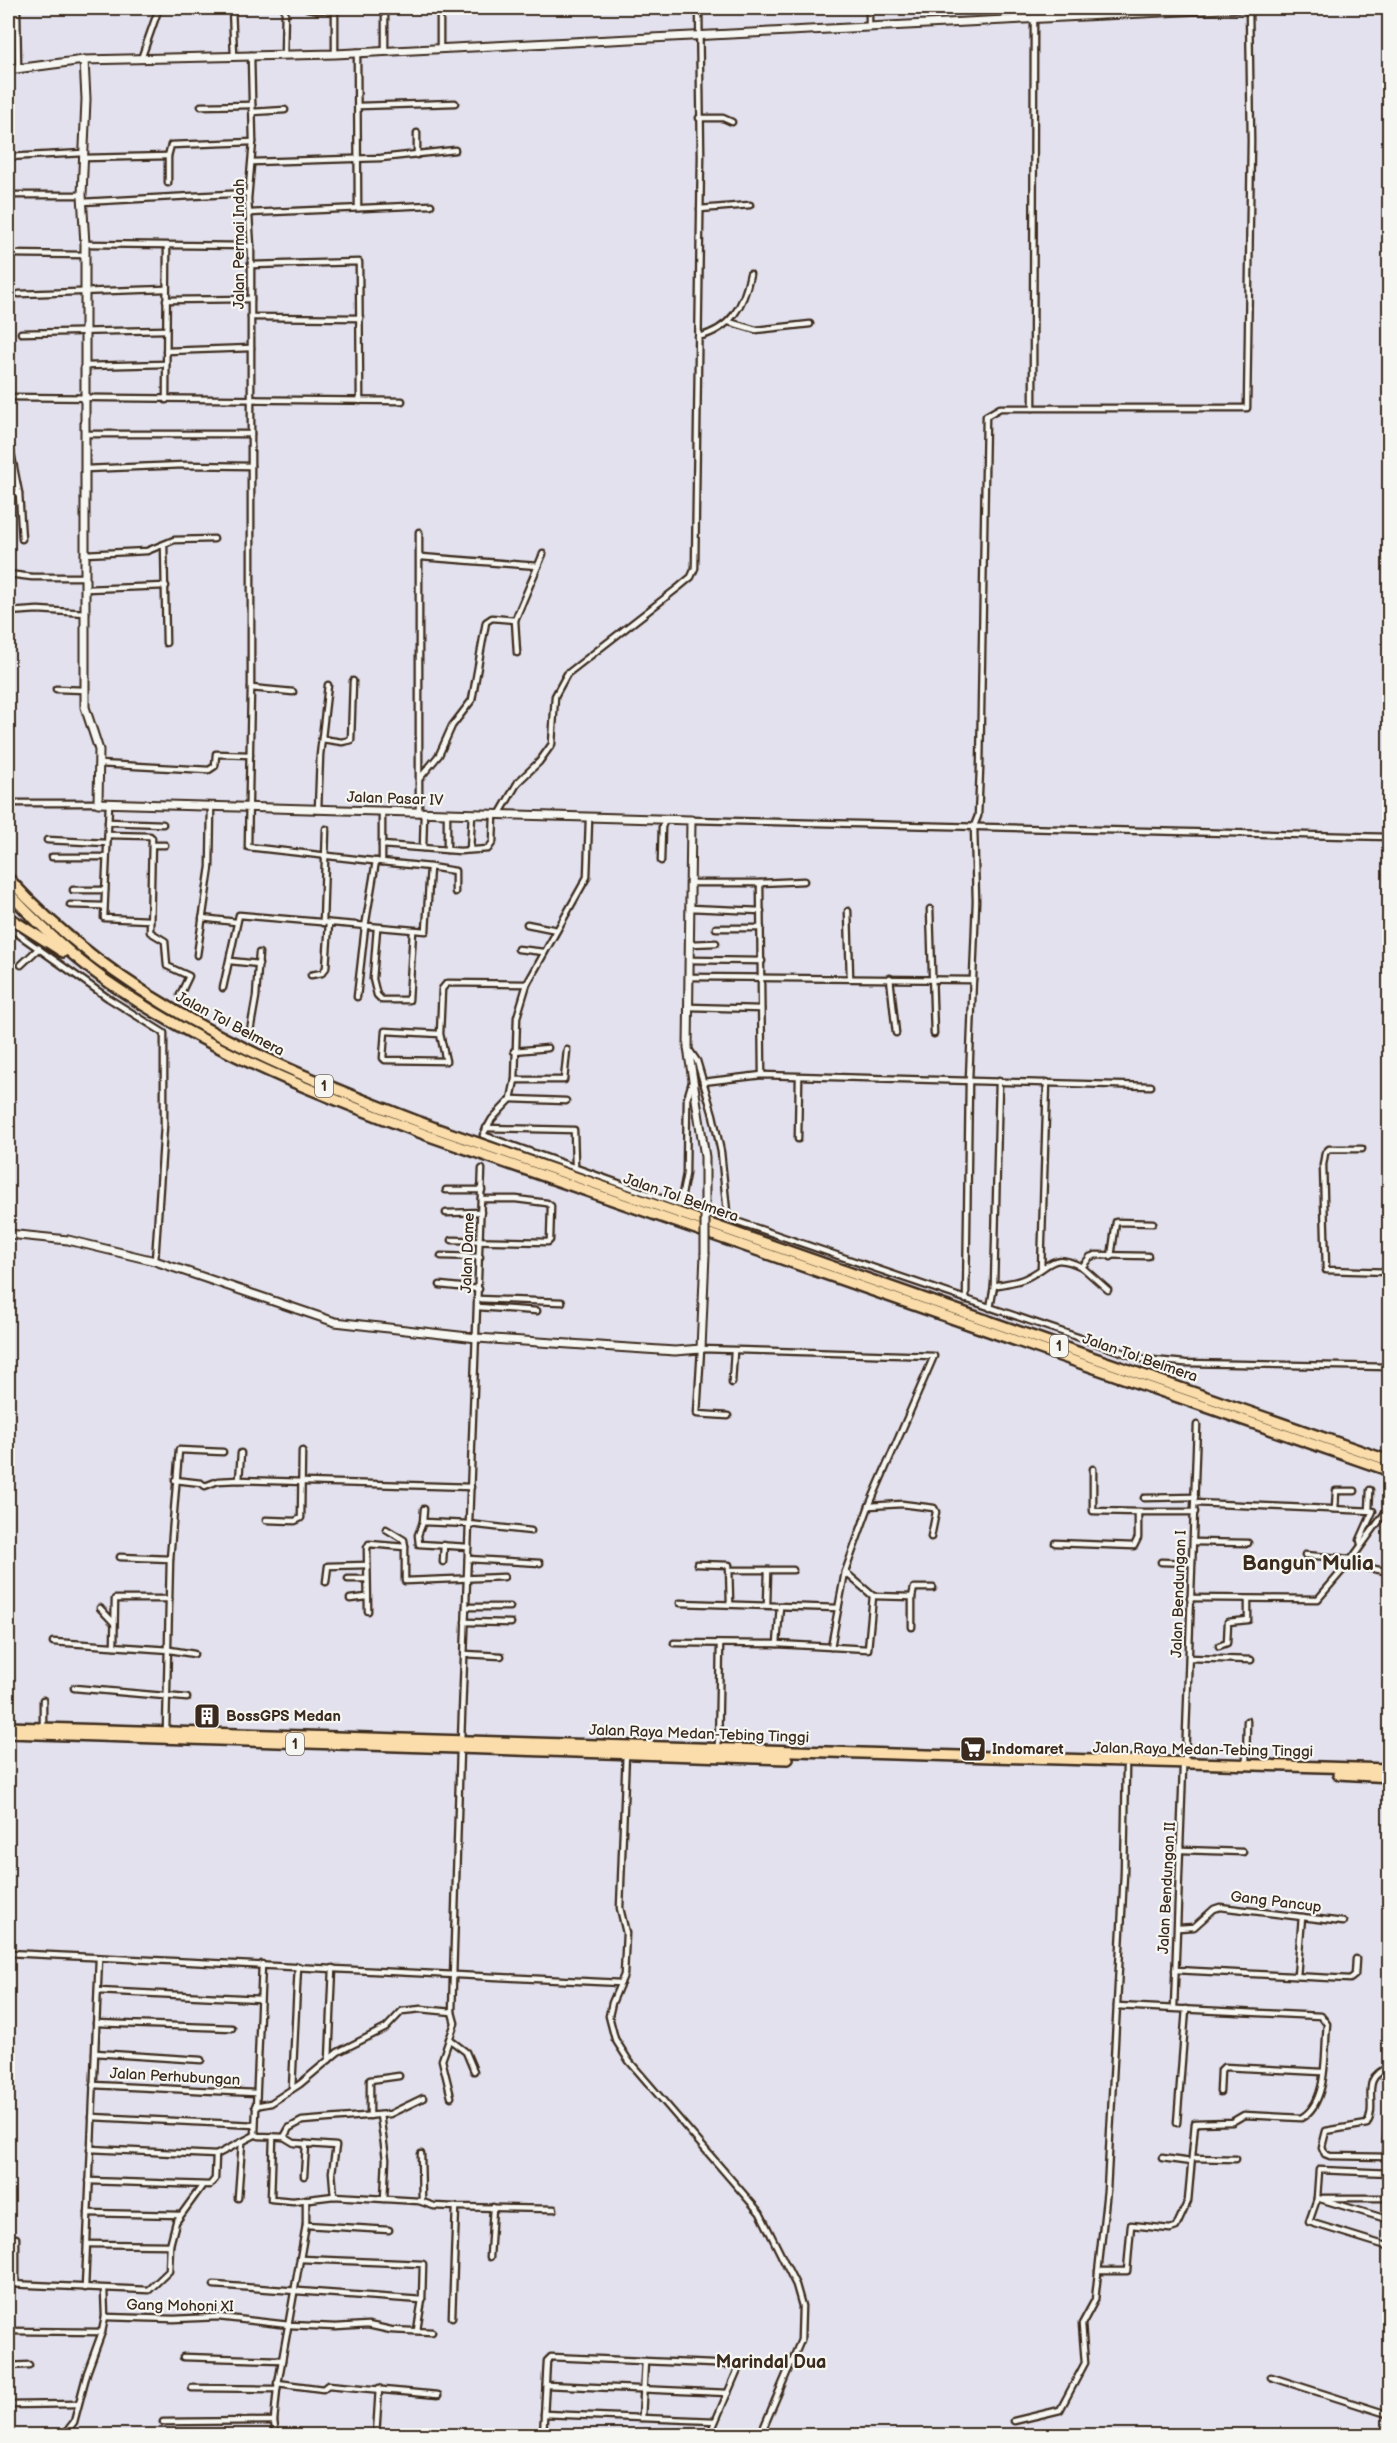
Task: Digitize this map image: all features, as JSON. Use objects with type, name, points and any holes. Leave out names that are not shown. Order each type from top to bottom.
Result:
[{"type":"highway","name":"Jalan Tol Belmera","points":[[8,878],[59,929],[129,984],[212,1033],[323,1085],[435,1128],[1389,1461]]},
{"type":"highway","name":"Jalan Tol Belmera","points":[[8,892],[63,945],[115,987],[171,1023],[320,1095],[443,1141],[1389,1471]]},
{"type":"highway","points":[[8,917],[115,987]]},
{"type":"highway","name":"Jalan Raya Medan-Tebing Tinggi","points":[[8,1726],[460,1744]]},
{"type":"highway","name":"Jalan Raya Medan-Tebing Tinggi","points":[[8,1733],[460,1744],[1126,1767],[1246,1766],[1389,1769]]},
{"type":"highway","name":"Jalan Raya Medan-Tebing Tinggi","points":[[626,1750],[718,1750],[1184,1766],[1389,1777]]},
{"type":"street","points":[[140,59],[159,8]]},
{"type":"street","points":[[232,8],[234,56]]},
{"type":"street","points":[[285,8],[285,55]]},
{"type":"street","points":[[307,8],[318,10],[335,8],[335,54]]},
{"type":"street","points":[[385,8],[385,51]]},
{"type":"street","points":[[440,8],[440,48]]},
{"type":"street","points":[[382,845],[447,850],[470,850],[491,846],[496,815],[518,782],[540,762],[552,744],[555,696],[567,674],[663,600],[693,572],[697,528],[699,8]]},
{"type":"street","points":[[869,8],[869,26]]},
{"type":"street","points":[[8,70],[84,60],[335,54],[1242,8]]},
{"type":"street","points":[[966,1300],[969,1080],[976,901],[974,826],[978,816],[980,769],[986,419],[997,408],[1202,410],[1245,409],[1248,406],[1251,141],[1249,8]]},
{"type":"street","points":[[17,9],[18,69]]},
{"type":"street","points":[[1033,408],[1034,17]]},
{"type":"street","points":[[357,52],[358,208]]},
{"type":"street","name":"Jalan Permai Indah","points":[[251,55],[253,142],[248,193],[251,246],[249,847],[326,857]]},
{"type":"street","points":[[8,803],[98,803],[97,739],[86,716],[85,690],[87,613],[85,244],[82,198],[84,60]]},
{"type":"street","points":[[358,106],[455,103]]},
{"type":"street","points":[[201,106],[252,105]]},
{"type":"street","points":[[252,112],[285,110]]},
{"type":"street","points":[[699,118],[723,118],[732,122]]},
{"type":"street","points":[[417,134],[417,155]]},
{"type":"street","points":[[168,183],[168,148],[174,144],[253,142]]},
{"type":"street","points":[[252,162],[417,155],[455,150]]},
{"type":"street","points":[[8,157],[168,156]]},
{"type":"street","points":[[8,195],[82,198],[248,193]]},
{"type":"street","points":[[700,209],[750,205]]},
{"type":"street","points":[[249,213],[431,206]]},
{"type":"street","points":[[85,244],[167,247],[251,246]]},
{"type":"street","points":[[166,400],[167,247]]},
{"type":"street","points":[[8,254],[85,255]]},
{"type":"street","points":[[251,265],[357,260],[360,264],[360,401]]},
{"type":"street","points":[[698,337],[716,332],[729,322],[741,307],[750,274]]},
{"type":"street","points":[[19,294],[166,289]]},
{"type":"street","points":[[166,300],[251,299]]},
{"type":"street","points":[[251,318],[360,318]]},
{"type":"street","points":[[729,322],[756,330],[810,324]]},
{"type":"street","points":[[21,333],[166,330]]},
{"type":"street","points":[[166,351],[251,348]]},
{"type":"street","points":[[85,366],[165,364]]},
{"type":"street","points":[[8,398],[402,401]]},
{"type":"street","points":[[85,434],[251,434]]},
{"type":"street","points":[[8,437],[19,493],[22,539]]},
{"type":"street","points":[[85,469],[184,465],[251,466]]},
{"type":"street","points":[[8,493],[19,493]]},
{"type":"street","points":[[419,532],[421,557],[419,778],[423,848]]},
{"type":"street","points":[[85,555],[147,551],[174,540],[214,539]]},
{"type":"street","points":[[164,545],[166,643]]},
{"type":"street","points":[[517,653],[514,620],[543,554]]},
{"type":"street","points":[[421,557],[538,566]]},
{"type":"street","points":[[8,574],[21,577],[86,577]]},
{"type":"street","points":[[86,589],[166,586]]},
{"type":"street","points":[[8,612],[38,610],[87,613]]},
{"type":"street","points":[[419,778],[440,755],[452,726],[472,700],[486,621],[492,618],[514,620]]},
{"type":"street","points":[[322,739],[351,740],[353,681]]},
{"type":"street","points":[[318,810],[328,685]]},
{"type":"street","points":[[251,688],[293,692]]},
{"type":"street","points":[[56,689],[85,690]]},
{"type":"street","points":[[99,764],[209,770],[215,766],[216,754],[250,755]]},
{"type":"street","name":"Jalan Pasar IV","points":[[98,803],[589,819],[691,820]]},
{"type":"street","points":[[109,804],[104,906],[106,920],[149,920]]},
{"type":"street","points":[[197,955],[210,867],[211,807]]},
{"type":"street","points":[[357,997],[364,927],[382,845],[382,812]]},
{"type":"street","points":[[447,814],[447,850]]},
{"type":"street","points":[[470,850],[472,814]]},
{"type":"street","points":[[589,819],[587,877],[527,984],[517,1017],[511,1099],[486,1128],[483,1135],[575,1165],[680,1204],[686,1174],[687,1099],[692,1082]]},
{"type":"street","points":[[661,861],[662,827],[665,820]]},
{"type":"street","points":[[728,1416],[697,1414],[705,1254],[705,1201],[703,1146],[688,1048],[691,820],[1389,837]]},
{"type":"street","points":[[108,822],[163,824]]},
{"type":"street","points":[[310,975],[322,973],[326,968],[326,829]]},
{"type":"street","points":[[108,835],[150,836],[153,845],[150,932],[165,941],[167,966],[189,976],[180,995]]},
{"type":"street","points":[[47,840],[107,843]]},
{"type":"street","points":[[153,845],[165,845]]},
{"type":"street","points":[[52,857],[106,857]]},
{"type":"street","points":[[326,857],[455,871],[455,892]]},
{"type":"street","points":[[223,988],[239,915],[413,931],[427,930],[430,867]]},
{"type":"street","points":[[690,883],[804,881]]},
{"type":"street","points":[[760,883],[763,978],[762,1075]]},
{"type":"street","points":[[73,890],[105,890]]},
{"type":"street","points":[[70,905],[104,906]]},
{"type":"street","points":[[689,908],[761,910]]},
{"type":"street","points":[[930,909],[930,980],[934,1034]]},
{"type":"street","points":[[848,911],[850,978]]},
{"type":"street","points":[[202,918],[236,922]]},
{"type":"street","points":[[527,924],[557,930]]},
{"type":"street","points":[[8,927],[108,998],[164,1033],[164,1126],[155,1261]]},
{"type":"street","points":[[378,928],[373,979],[377,995],[382,1000],[409,1000],[413,931]]},
{"type":"street","points":[[716,928],[761,928]]},
{"type":"street","points":[[690,944],[716,943]]},
{"type":"street","points":[[21,965],[39,948]]},
{"type":"street","points":[[518,949],[544,952]]},
{"type":"street","points":[[250,1031],[259,953]]},
{"type":"street","points":[[690,960],[762,961]]},
{"type":"street","points":[[230,961],[259,964]]},
{"type":"street","points":[[690,977],[973,980]]},
{"type":"street","points":[[890,978],[896,1033]]},
{"type":"street","points":[[440,1034],[385,1031],[382,1058],[385,1060],[446,1062],[440,1034],[442,989],[447,983],[527,984]]},
{"type":"street","points":[[689,1007],[761,1009]]},
{"type":"street","points":[[514,1051],[548,1048]]},
{"type":"street","points":[[688,1048],[694,1054],[703,1082],[721,1152],[727,1212],[732,1220],[990,1308],[1060,1329],[1126,1355],[1185,1363],[1389,1367]]},
{"type":"street","points":[[514,1080],[564,1080],[567,1050]]},
{"type":"street","points":[[703,1082],[762,1075],[799,1078],[969,1080],[1151,1086]]},
{"type":"street","points":[[798,1139],[799,1078]]},
{"type":"street","points":[[990,1308],[994,1286],[999,1081]]},
{"type":"street","points":[[1041,1269],[1047,1082]]},
{"type":"street","points":[[511,1099],[566,1101]]},
{"type":"street","points":[[486,1128],[574,1130],[575,1165]]},
{"type":"street","points":[[1362,1149],[1329,1149],[1325,1153],[1323,1165],[1326,1269],[1389,1272]]},
{"type":"street","name":"Jalan Dame","points":[[451,2097],[442,2060],[455,2020],[452,2012],[460,1744],[482,1168]]},
{"type":"street","points":[[447,1190],[482,1190]]},
{"type":"street","points":[[452,1240],[548,1242],[550,1240],[550,1206],[547,1203],[482,1199]]},
{"type":"street","points":[[446,1213],[481,1212]]},
{"type":"street","points":[[1112,1257],[1116,1222],[1152,1222]]},
{"type":"street","points":[[8,1234],[68,1240],[155,1261],[335,1322],[477,1338],[666,1350],[934,1356],[869,1506],[845,1572],[831,1647]]},
{"type":"street","points":[[441,1256],[480,1257]]},
{"type":"street","points":[[1082,1267],[1092,1256],[1148,1256]]},
{"type":"street","points":[[994,1286],[1017,1281],[1055,1259],[1064,1259],[1082,1267],[1108,1290]]},
{"type":"street","points":[[440,1285],[479,1289]]},
{"type":"street","points":[[478,1299],[562,1302]]},
{"type":"street","points":[[478,1307],[537,1311]]},
{"type":"street","points":[[732,1383],[734,1351]]},
{"type":"street","name":"Jalan Bendungan I","points":[[1184,1766],[1197,1425]]},
{"type":"street","points":[[166,1731],[169,1696],[170,1559],[179,1449],[223,1452]]},
{"type":"street","points":[[266,1520],[300,1520],[303,1451]]},
{"type":"street","points":[[239,1480],[241,1454]]},
{"type":"street","points":[[1093,1469],[1094,1511],[1195,1512]]},
{"type":"street","points":[[175,1480],[201,1483],[206,1486],[218,1481],[239,1480],[471,1487]]},
{"type":"street","points":[[1369,1511],[1370,1490]]},
{"type":"street","points":[[1335,1509],[1336,1491],[1355,1491]]},
{"type":"street","points":[[1144,1498],[1195,1497]]},
{"type":"street","points":[[1195,1503],[1369,1511],[1374,1513],[1361,1537],[1361,1544]]},
{"type":"street","points":[[869,1506],[902,1504],[934,1508],[936,1512],[931,1537]]},
{"type":"street","points":[[1190,1598],[1316,1599],[1349,1561],[1389,1506]]},
{"type":"street","points":[[424,1509],[418,1543],[468,1547]]},
{"type":"street","points":[[1055,1543],[1134,1546],[1138,1538],[1138,1512]]},
{"type":"street","points":[[423,1522],[469,1524],[531,1531]]},
{"type":"street","points":[[386,1529],[404,1540],[405,1581],[504,1577]]},
{"type":"street","points":[[1194,1542],[1248,1543]]},
{"type":"street","points":[[368,1611],[369,1544],[405,1547]]},
{"type":"street","points":[[443,1562],[444,1545]]},
{"type":"street","points":[[1305,1554],[1349,1561],[1389,1572]]},
{"type":"street","points":[[120,1557],[170,1559]]},
{"type":"street","points":[[468,1559],[540,1563]]},
{"type":"street","points":[[1161,1562],[1192,1563]]},
{"type":"street","points":[[697,1564],[728,1564],[732,1570],[730,1604]]},
{"type":"street","points":[[326,1582],[328,1566],[367,1565]]},
{"type":"street","points":[[732,1570],[793,1570]]},
{"type":"street","points":[[767,1605],[768,1570]]},
{"type":"street","points":[[845,1572],[873,1596],[912,1597]]},
{"type":"street","points":[[348,1579],[367,1579]]},
{"type":"street","points":[[912,1628],[912,1597],[915,1588],[933,1588]]},
{"type":"street","points":[[674,1643],[777,1644],[868,1649],[873,1596]]},
{"type":"street","points":[[350,1599],[367,1597]]},
{"type":"street","points":[[114,1646],[116,1598],[169,1599]]},
{"type":"street","points":[[1219,1646],[1227,1643],[1228,1622],[1248,1620],[1248,1599]]},
{"type":"street","points":[[680,1603],[838,1608]]},
{"type":"street","points":[[777,1644],[780,1606]]},
{"type":"street","points":[[466,1607],[510,1607]]},
{"type":"street","points":[[100,1608],[114,1623]]},
{"type":"street","points":[[465,1622],[510,1623]]},
{"type":"street","points":[[53,1642],[170,1650],[194,1654]]},
{"type":"street","points":[[718,1750],[720,1644]]},
{"type":"street","points":[[465,1654],[501,1656]]},
{"type":"street","points":[[1189,1658],[1251,1660]]},
{"type":"street","points":[[74,1688],[187,1698]]},
{"type":"street","points":[[43,1700],[43,1728]]},
{"type":"street","points":[[1246,1766],[1247,1720]]},
{"type":"street","points":[[626,1750],[620,1908],[626,1933],[624,1975],[609,2016],[619,2046],[760,2213],[799,2295],[802,2306],[801,2340],[760,2436]]},
{"type":"street","name":"Jalan Bendungan II","points":[[1174,2008],[1184,1766]]},
{"type":"street","points":[[1014,2421],[1060,2410],[1083,2369],[1086,2351],[1082,2324],[1095,2300],[1109,2169],[1126,1767]]},
{"type":"street","points":[[1182,1850],[1244,1852]]},
{"type":"street","name":"Gang Pancup","points":[[1178,1928],[1194,1928],[1214,1909],[1220,1907],[1343,1922]]},
{"type":"street","points":[[1297,1976],[1302,1917]]},
{"type":"street","points":[[8,1953],[621,1983]]},
{"type":"street","points":[[85,2288],[99,1958]]},
{"type":"street","points":[[1175,1970],[1353,1979],[1356,1959]]},
{"type":"street","points":[[255,2135],[262,1964]]},
{"type":"street","points":[[292,2089],[298,1966]]},
{"type":"street","points":[[329,2060],[333,1968]]},
{"type":"street","points":[[98,1990],[260,1999]]},
{"type":"street","points":[[1098,2271],[1126,2271],[1131,2225],[1176,2227],[1188,2201],[1193,2127],[1197,2122],[1232,2122],[1244,2115],[1304,2117],[1319,2094],[1327,2024],[1323,2017],[1117,2006]]},
{"type":"street","points":[[1177,2123],[1186,2009]]},
{"type":"street","points":[[255,2106],[271,2103],[329,2060],[386,2028],[406,2010],[452,2012]]},
{"type":"street","points":[[96,2023],[232,2028]]},
{"type":"street","points":[[450,2039],[466,2052],[474,2071]]},
{"type":"street","points":[[95,2053],[201,2060]]},
{"type":"street","points":[[1220,2092],[1221,2070],[1224,2067],[1322,2072]]},
{"type":"street","points":[[1389,2067],[1380,2070],[1373,2078],[1367,2124],[1326,2131],[1322,2147],[1325,2154],[1387,2157],[1389,2081]]},
{"type":"street","points":[[370,2116],[370,2080],[399,2076]]},
{"type":"street","name":"Jalan Perhubungan","points":[[93,2085],[255,2093]]},
{"type":"street","points":[[284,2137],[290,2128],[302,2121],[390,2114],[423,2098]]},
{"type":"street","points":[[380,2115],[386,2160],[384,2199]]},
{"type":"street","points":[[92,2117],[255,2125]]},
{"type":"street","points":[[90,2149],[216,2155],[255,2135],[284,2137],[291,2142],[336,2147],[332,2172],[334,2196]]},
{"type":"street","points":[[273,2137],[271,2199],[334,2196],[422,2201],[434,2206],[554,2209]]},
{"type":"street","points":[[238,2198],[242,2143]]},
{"type":"street","points":[[304,2176],[306,2144]]},
{"type":"street","points":[[421,2154],[422,2201]]},
{"type":"street","points":[[89,2181],[202,2186],[214,2182],[216,2155]]},
{"type":"street","points":[[1162,2158],[1236,2159]]},
{"type":"street","points":[[1389,2173],[1319,2170],[1317,2198],[1309,2222],[1389,2247]]},
{"type":"street","points":[[8,2284],[144,2290],[154,2287],[164,2278],[171,2266],[170,2245],[180,2215],[202,2186]]},
{"type":"street","points":[[1317,2198],[1389,2198]]},
{"type":"street","points":[[1317,2198],[1389,2220]]},
{"type":"street","points":[[276,2436],[274,2421],[276,2389],[301,2259],[306,2225],[306,2199]]},
{"type":"street","points":[[452,2317],[456,2207]]},
{"type":"street","points":[[490,2257],[493,2207]]},
{"type":"street","points":[[88,2213],[180,2215]]},
{"type":"street","points":[[306,2225],[389,2230]]},
{"type":"street","points":[[16,2238],[16,2284]]},
{"type":"street","points":[[87,2244],[170,2245]]},
{"type":"street","points":[[301,2259],[423,2264],[422,2300],[417,2330]]},
{"type":"street","points":[[214,2285],[422,2300]]},
{"type":"street","points":[[63,2436],[74,2422],[102,2332],[105,2317],[105,2289]]},
{"type":"street","name":"Gang Mohoni XI","points":[[105,2317],[174,2319],[218,2316],[289,2325],[336,2327],[368,2325],[391,2330],[432,2332]]},
{"type":"street","points":[[8,2331],[102,2332]]},
{"type":"street","points":[[183,2357],[282,2360]]},
{"type":"street","points":[[543,2436],[547,2361],[551,2357],[736,2365],[738,2369],[709,2436]]},
{"type":"street","points":[[642,2418],[645,2361]]},
{"type":"street","points":[[8,2366],[29,2365]]},
{"type":"street","points":[[1271,2377],[1389,2415]]},
{"type":"street","points":[[277,2383],[307,2389],[323,2389],[327,2385],[438,2395]]},
{"type":"street","points":[[546,2385],[728,2392]]},
{"type":"street","points":[[192,2388],[276,2389]]},
{"type":"street","points":[[376,2436],[379,2388]]},
{"type":"street","points":[[8,2405],[78,2404]]},
{"type":"street","points":[[544,2414],[716,2421]]},
{"type":"street","points":[[163,2422],[274,2421]]},
{"type":"place","name":"BossGPS Medan","points":[[207,1716]]},
{"type":"place","name":"Indomaret","points":[[973,1749]]},
{"type":"district","name":"Bangun Mulia","points":[[1308,1563]]},
{"type":"district","name":"Marindal Dua","points":[[771,2362]]}]
